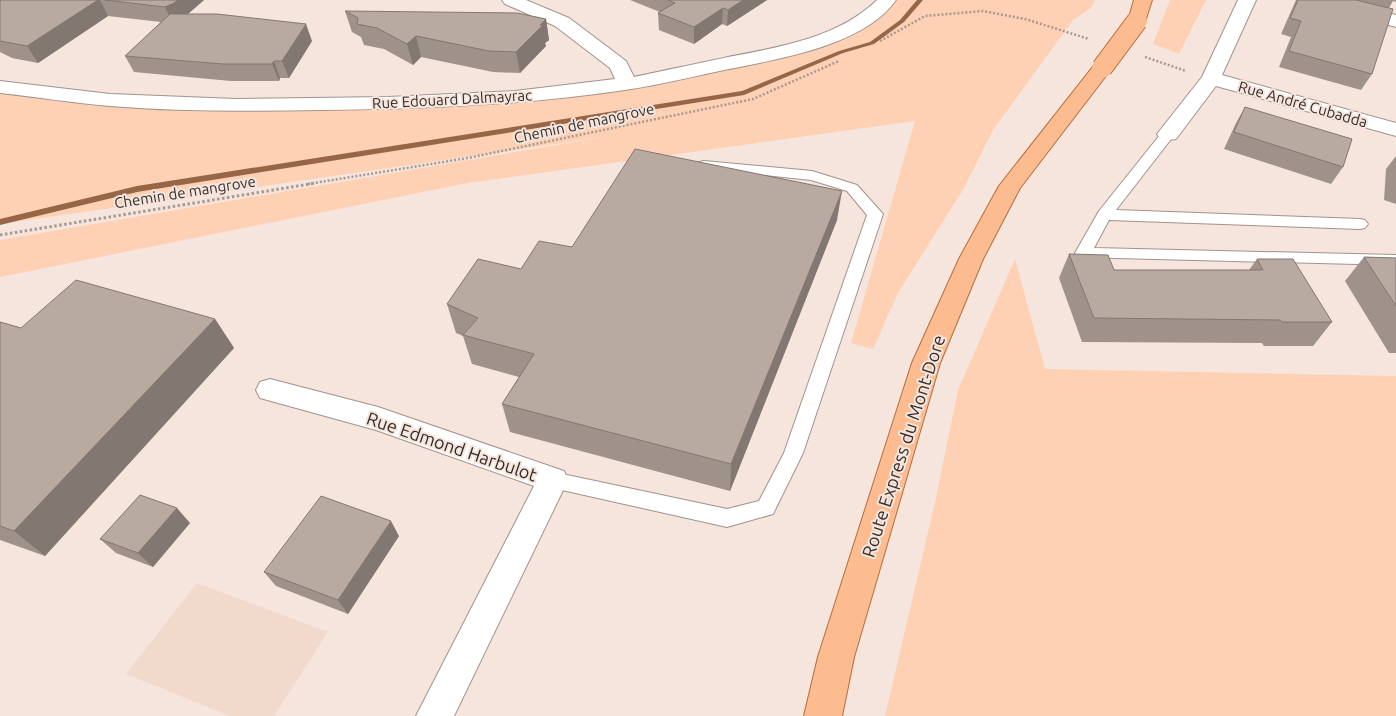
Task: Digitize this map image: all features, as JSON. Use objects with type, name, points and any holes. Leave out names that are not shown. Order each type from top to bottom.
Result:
[{"type":"main road","name":"Route Express du Mont-Dore","points":[[823,716],[836,657],[926,363],[970,259],[1010,186],[1100,55],[1137,21],[1144,0]]},
{"type":"street","points":[[511,0],[562,22],[619,65],[627,84]]},
{"type":"street","name":"Rue Edouard Dalmayrac","points":[[0,87],[110,100],[236,106],[388,104],[515,97],[627,84],[813,44],[849,28],[873,14],[887,0]]},
{"type":"street","points":[[1168,134],[1211,78],[1247,0]]},
{"type":"street","points":[[1313,0],[1396,21]]},
{"type":"street","name":"Rue André Cubadda","points":[[1211,78],[1396,130]]},
{"type":"street","name":"Rue Edmond Harbulot","points":[[270,390],[378,419],[553,480],[435,716]]},
{"type":"lane","points":[[1168,134],[1104,215],[1083,253],[1396,260]]},
{"type":"lane","points":[[553,480],[727,518],[766,508],[792,453],[875,214],[852,188],[812,176],[688,164]]},
{"type":"lane","points":[[1104,215],[1360,224]]},
{"type":"path","points":[[874,44],[926,16],[983,11],[1025,19],[1100,55]]},
{"type":"path","points":[[1142,57],[1211,78]]},
{"type":"path","name":"Chemin de mangrove","points":[[0,235],[468,158],[734,103],[753,99],[840,61]]},
{"type":"shaded area","points":[[887,0],[1095,0],[1091,8],[1073,20],[993,130],[964,188],[898,293],[873,349],[851,343],[915,121],[468,183],[0,277],[0,240],[604,137],[0,224],[0,87],[110,100],[388,103],[627,84],[813,44]]},
{"type":"shaded area","points":[[1170,0],[1206,0],[1179,54],[1153,44]]},
{"type":"shaded area","points":[[1015,259],[1045,369],[1396,376],[1396,716],[885,716],[936,498],[958,390]]},
{"type":"shaded area","points":[[197,583],[328,632],[274,716],[230,716],[126,674]]},
{"type":"building","points":[[0,0],[98,0],[27,46],[0,41]]},
{"type":"building","points":[[105,0],[178,0],[165,7]]},
{"type":"building","points":[[668,0],[743,0],[728,10],[723,8],[694,27],[658,13],[675,3]]},
{"type":"building","points":[[1298,0],[1356,0],[1393,9],[1372,74],[1289,51],[1301,21],[1290,18]]},
{"type":"building","points":[[345,11],[517,13],[546,19],[540,25],[543,25],[516,52],[489,51],[416,36],[407,44],[377,28],[357,24],[358,18]]},
{"type":"building","points":[[170,14],[217,14],[306,24],[282,61],[274,61],[272,64],[223,64],[125,56]]},
{"type":"building","points":[[1245,107],[1352,139],[1343,167],[1234,132]]},
{"type":"building","points":[[635,149],[842,191],[731,464],[502,404],[534,354],[463,335],[478,318],[447,304],[478,259],[521,269],[539,241],[572,247]]},
{"type":"building","points":[[1069,254],[1108,255],[1114,270],[1263,270],[1257,259],[1293,259],[1332,322],[1094,318]]},
{"type":"building","points":[[1364,257],[1396,258],[1396,306]]},
{"type":"building","points":[[76,280],[215,319],[14,531],[0,526],[0,322],[21,328]]},
{"type":"building","points":[[140,495],[177,508],[138,553],[100,539]]},
{"type":"building","points":[[321,496],[391,521],[338,600],[264,572]]},
{"type":"waterway","points":[[0,222],[137,189],[744,93],[841,52],[872,43],[902,21],[920,0]]}]
